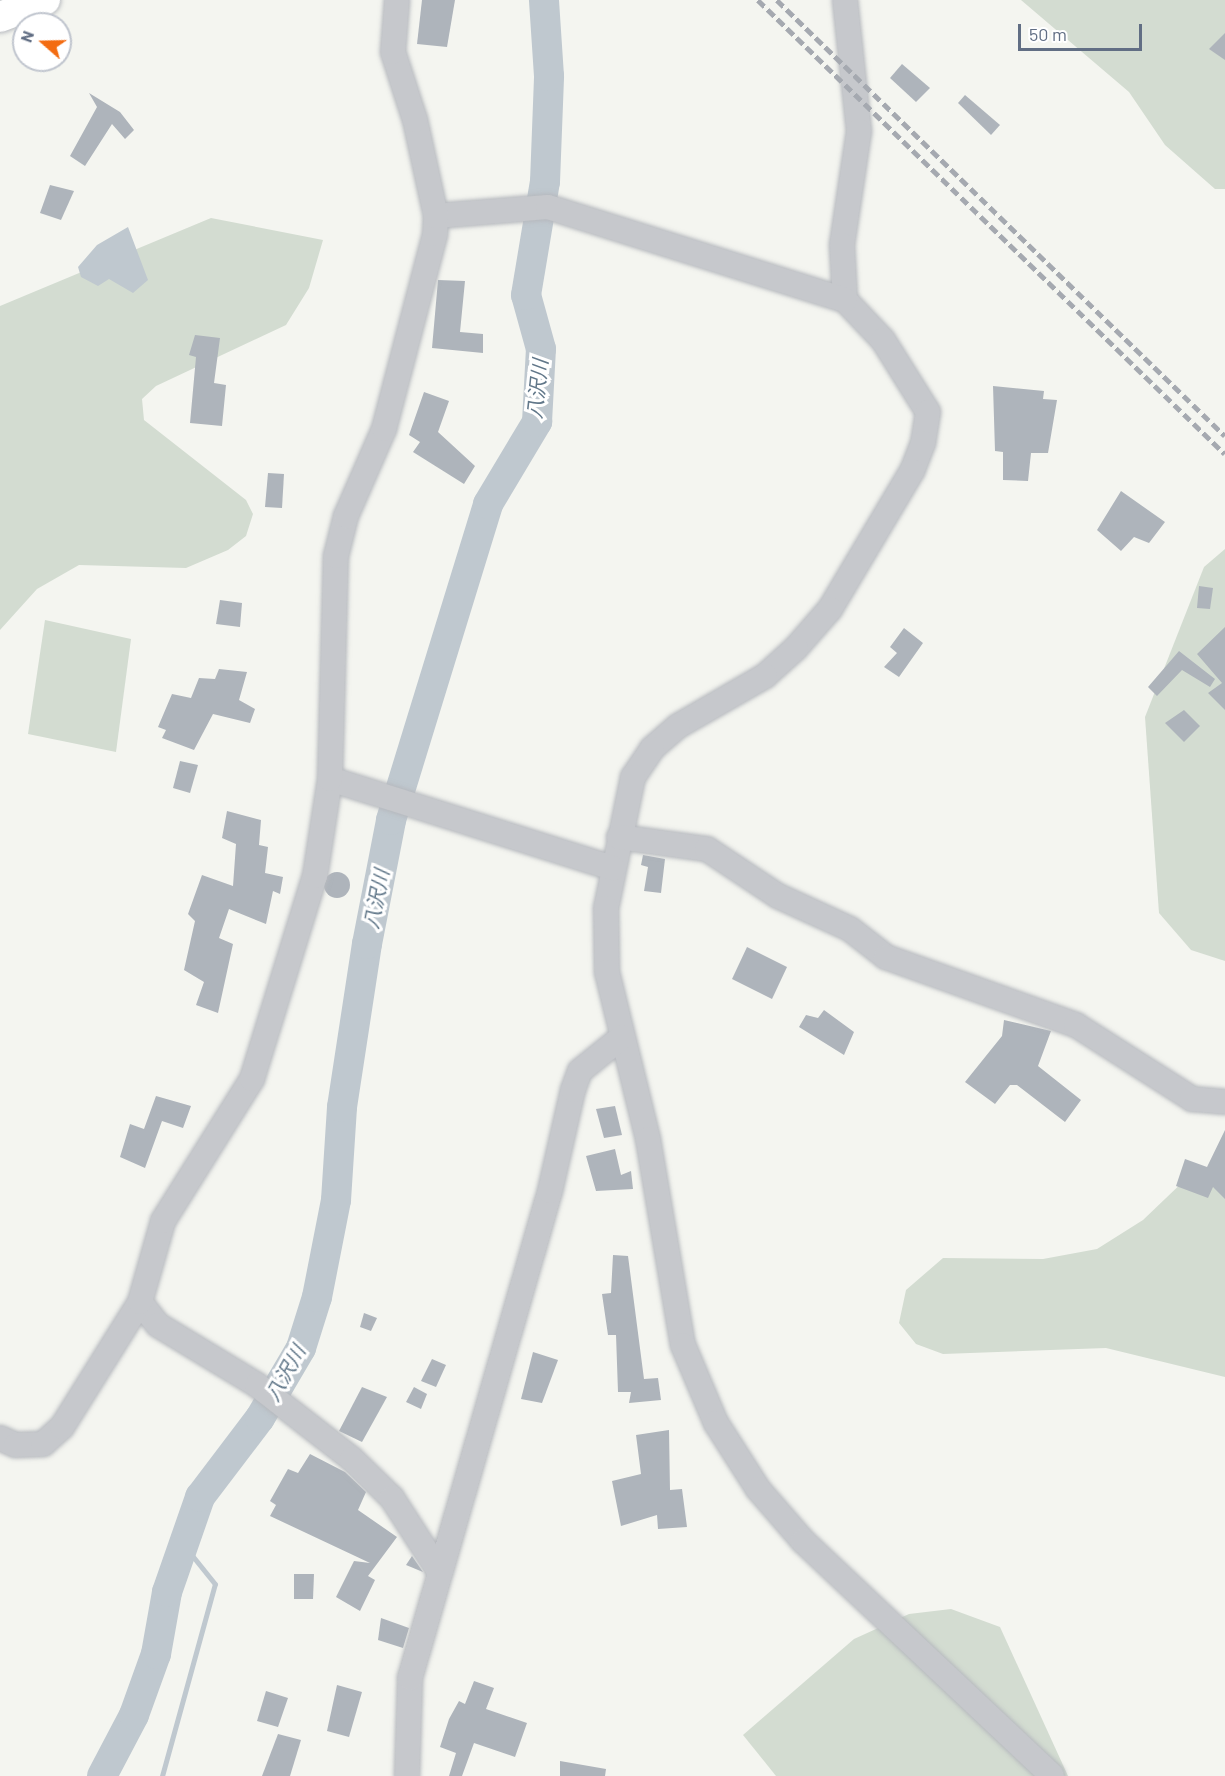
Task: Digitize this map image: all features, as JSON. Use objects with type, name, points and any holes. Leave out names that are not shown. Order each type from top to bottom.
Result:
[{"type":"main road","points":[[0,17],[45,0]]},
{"type":"street","points":[[0,1438],[16,1445],[43,1444],[62,1427],[140,1302],[164,1221],[252,1079],[315,876],[330,779],[336,556],[346,516],[384,429],[436,216],[393,52],[397,0]]},
{"type":"street","points":[[845,0],[859,131],[842,254],[845,300]]},
{"type":"street","points":[[436,216],[511,207],[548,207],[845,300],[883,340],[928,412],[912,471],[830,609],[796,648],[765,676],[714,703],[652,749],[633,777],[613,868],[606,947],[622,1037],[648,1139],[683,1345],[716,1423],[758,1489],[803,1541],[1052,1776]]},
{"type":"street","points":[[330,779],[613,868]]},
{"type":"street","points":[[619,837],[707,849],[778,896],[850,929],[886,957],[1076,1025],[1192,1099],[1225,1102]]},
{"type":"street","points":[[407,1776],[410,1678],[580,1071],[622,1037]]},
{"type":"street","points":[[140,1302],[158,1325],[257,1385],[290,1410],[392,1498],[439,1571]]},
{"type":"shaded area","points":[[1021,0],[1225,0],[1225,189],[1215,189],[1165,145],[1129,92]]},
{"type":"shaded area","points":[[211,218],[323,240],[309,288],[286,325],[156,386],[142,399],[144,420],[246,500],[253,514],[246,536],[228,550],[186,568],[79,565],[37,589],[0,630],[0,306]]},
{"type":"shaded area","points":[[128,227],[148,280],[133,293],[109,279],[98,286],[81,277],[78,267],[97,245]]},
{"type":"shaded area","points":[[1225,549],[1225,961],[1191,950],[1159,913],[1145,717],[1204,567]]},
{"type":"shaded area","points":[[45,620],[131,639],[116,752],[28,734]]},
{"type":"shaded area","points":[[1225,1170],[1225,1377],[1106,1348],[943,1354],[916,1344],[899,1323],[906,1290],[943,1258],[1043,1259],[1097,1249],[1143,1220],[1189,1176]]},
{"type":"shaded area","points":[[951,1609],[1000,1627],[1068,1776],[776,1776],[743,1735],[854,1639],[909,1614]]},
{"type":"building","points":[[422,0],[455,0],[447,47],[417,44]]},
{"type":"building","points":[[1225,33],[1225,60],[1209,49]]},
{"type":"building","points":[[902,64],[930,88],[916,102],[890,78]]},
{"type":"building","points":[[89,93],[120,112],[134,130],[125,139],[112,124],[85,166],[70,156],[97,107]]},
{"type":"building","points":[[965,95],[1000,125],[991,135],[958,103]]},
{"type":"building","points":[[50,185],[74,191],[61,220],[40,213]]},
{"type":"building","points":[[438,280],[465,281],[460,332],[483,334],[483,353],[432,348]]},
{"type":"building","points":[[195,335],[220,338],[214,383],[226,385],[222,426],[190,423],[196,357],[189,355]]},
{"type":"building","points":[[993,386],[1044,391],[1043,399],[1057,400],[1048,453],[1031,453],[1028,481],[1003,480],[1003,452],[995,451]]},
{"type":"building","points":[[424,392],[449,401],[438,432],[475,466],[464,484],[413,452],[420,442],[409,435]]},
{"type":"building","points":[[268,473],[284,474],[282,508],[265,507]]},
{"type":"building","points":[[1121,491],[1165,522],[1149,543],[1134,537],[1121,551],[1097,530]]},
{"type":"building","points":[[1199,586],[1213,588],[1210,609],[1197,608]]},
{"type":"building","points":[[220,600],[242,603],[240,627],[216,624]]},
{"type":"building","points":[[1225,627],[1225,710],[1208,693],[1222,683],[1197,654]]},
{"type":"building","points":[[904,628],[923,643],[899,677],[884,667],[897,653],[890,647]]},
{"type":"building","points":[[1179,651],[1215,679],[1210,687],[1182,670],[1157,696],[1148,687]]},
{"type":"building","points":[[219,669],[247,672],[239,700],[255,709],[250,723],[213,714],[194,750],[162,738],[166,730],[158,727],[172,694],[191,698],[199,678],[215,679]]},
{"type":"building","points":[[1184,710],[1200,726],[1184,742],[1165,723]]},
{"type":"building","points":[[180,761],[198,765],[190,793],[173,788]]},
{"type":"building","points":[[227,811],[261,820],[259,845],[268,847],[265,873],[283,877],[280,894],[273,891],[266,924],[229,909],[219,938],[233,944],[218,1013],[196,1005],[204,982],[184,970],[195,921],[188,914],[202,875],[233,886],[236,844],[222,838]]},
{"type":"building","points":[[643,855],[665,859],[661,893],[644,891],[648,867],[641,865]]},
{"type":"building","points":[[337,872],[346,876],[350,885],[346,894],[337,898],[328,894],[324,885],[328,876]]},
{"type":"building","points":[[747,947],[787,967],[772,999],[732,979]]},
{"type":"building","points":[[824,1010],[854,1032],[844,1055],[799,1027],[806,1015],[818,1018]]},
{"type":"building","points":[[1004,1020],[1051,1031],[1038,1066],[1081,1100],[1065,1122],[1017,1085],[1010,1085],[995,1104],[965,1082],[1002,1036]]},
{"type":"building","points":[[156,1096],[191,1106],[183,1128],[162,1121],[145,1168],[120,1157],[130,1124],[144,1129]]},
{"type":"building","points":[[615,1106],[622,1135],[604,1138],[596,1109]]},
{"type":"building","points":[[1225,1130],[1225,1199],[1213,1187],[1208,1198],[1176,1186],[1185,1159],[1207,1167]]},
{"type":"building","points":[[615,1149],[621,1175],[631,1171],[633,1189],[596,1191],[586,1156]]},
{"type":"building","points":[[613,1255],[628,1256],[644,1379],[658,1378],[661,1400],[629,1403],[631,1392],[618,1392],[616,1335],[608,1335],[602,1294],[611,1293]]},
{"type":"building","points":[[364,1313],[377,1318],[371,1331],[360,1327]]},
{"type":"building","points":[[533,1352],[558,1360],[542,1403],[521,1399]]},
{"type":"building","points":[[432,1359],[446,1365],[436,1387],[421,1381]]},
{"type":"building","points":[[362,1387],[387,1397],[362,1442],[339,1431]]},
{"type":"building","points":[[414,1387],[427,1394],[421,1409],[406,1402]]},
{"type":"building","points":[[669,1430],[670,1490],[682,1489],[687,1527],[658,1529],[657,1515],[621,1526],[612,1481],[641,1474],[636,1435]]},
{"type":"building","points":[[310,1454],[345,1472],[366,1492],[358,1510],[397,1537],[368,1576],[375,1580],[360,1611],[336,1597],[354,1561],[370,1563],[270,1516],[276,1505],[270,1501],[288,1469],[298,1473]]},
{"type":"building","points":[[412,1556],[423,1572],[406,1565]]},
{"type":"building","points":[[294,1574],[314,1574],[313,1599],[294,1599]]},
{"type":"building","points":[[381,1618],[409,1628],[403,1648],[378,1640]]},
{"type":"building","points":[[474,1681],[494,1688],[486,1709],[527,1723],[515,1757],[474,1743],[462,1776],[449,1776],[456,1753],[440,1747],[449,1719],[459,1701],[465,1704]]},
{"type":"building","points":[[337,1685],[362,1692],[349,1737],[327,1731]]},
{"type":"building","points":[[266,1691],[288,1698],[278,1727],[257,1721]]},
{"type":"building","points":[[278,1734],[301,1740],[290,1776],[262,1776]]},
{"type":"building","points":[[560,1761],[606,1769],[605,1776],[560,1776]]},
{"type":"waterway","name":"八沢川","points":[[102,1776],[134,1715],[156,1654],[167,1592],[200,1497],[260,1418],[301,1348],[317,1297],[336,1200],[342,1107],[367,944],[391,820],[488,504],[537,422],[541,349],[526,295],[545,182],[549,76],[544,0]]},
{"type":"waterway","points":[[162,1776],[215,1584],[183,1544]]},
{"type":"railway","points":[[758,0],[1225,454]]},
{"type":"railway","points":[[777,0],[1225,436]]}]
